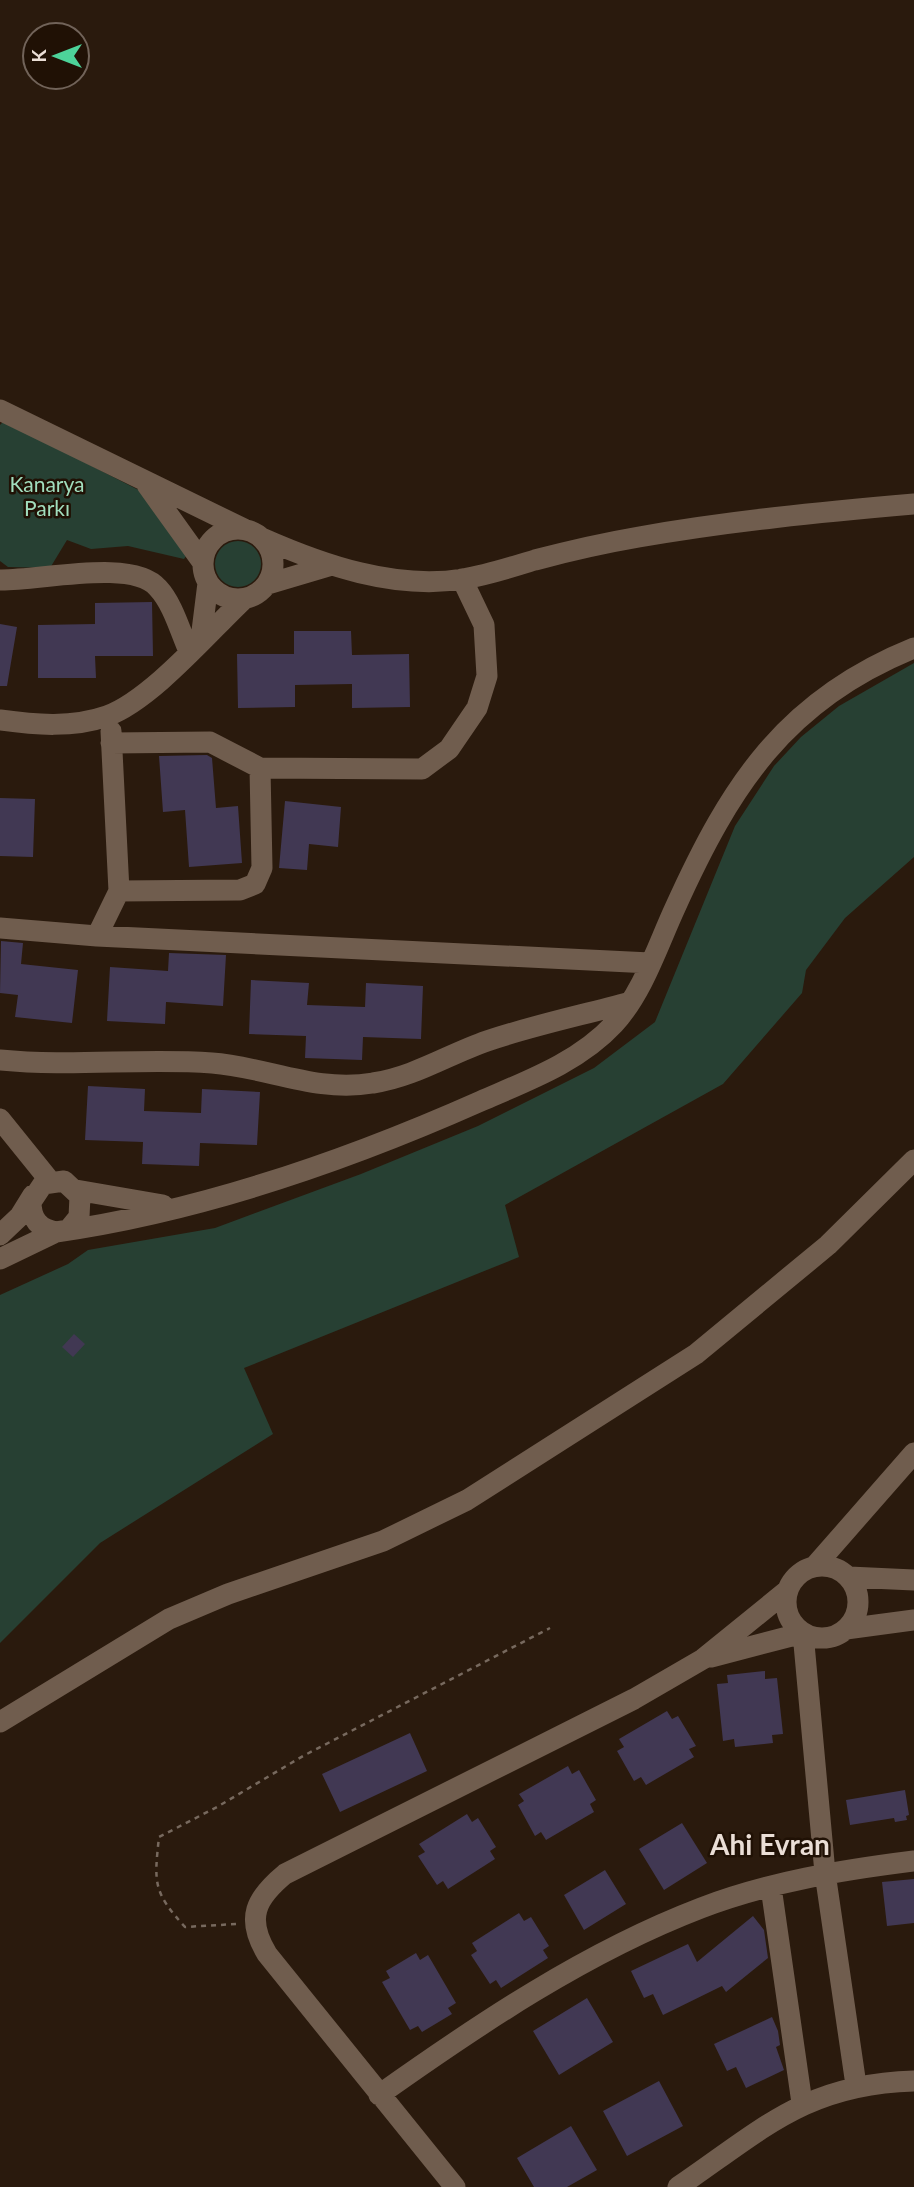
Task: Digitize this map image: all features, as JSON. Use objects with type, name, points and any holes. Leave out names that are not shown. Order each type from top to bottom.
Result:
[{"type":"street","points":[[0,410],[253,533],[332,565],[415,581],[462,579],[588,547],[693,528],[914,505]]},
{"type":"street","points":[[141,479],[179,526],[205,573],[223,596],[243,600]]},
{"type":"street","points":[[0,720],[60,724],[110,715],[145,693],[243,600],[261,592],[268,584],[274,565],[269,545],[253,533],[234,528],[216,536],[209,544],[195,645]]},
{"type":"street","points":[[268,584],[332,565]]},
{"type":"street","points":[[0,580],[47,579],[98,572],[144,577],[161,591],[195,645]]},
{"type":"street","points":[[111,743],[210,742],[260,768],[422,769],[449,749],[477,708],[488,659],[481,617],[462,579]]},
{"type":"street","points":[[0,1259],[63,1230],[183,1207],[248,1190],[508,1090],[588,1048],[614,1024],[630,1002],[715,827],[734,792],[758,760],[785,731],[825,698],[914,648]]},
{"type":"street","points":[[97,936],[119,891],[110,715]]},
{"type":"street","points":[[119,891],[240,890],[255,884],[262,869],[260,768]]},
{"type":"street","points":[[0,929],[650,962]]},
{"type":"street","points":[[0,1059],[85,1065],[211,1063],[245,1067],[306,1083],[361,1085],[405,1076],[487,1041],[630,1002]]},
{"type":"street","points":[[0,1119],[41,1188],[33,1216],[42,1227],[63,1230]]},
{"type":"street","points":[[0,1722],[169,1619],[228,1594],[383,1541],[467,1500],[657,1381],[726,1331],[828,1245],[914,1160]]},
{"type":"street","points":[[0,1235],[20,1216],[41,1188],[64,1181],[76,1189],[183,1207]]},
{"type":"street","points":[[63,1230],[82,1210],[76,1189]]},
{"type":"street","points":[[815,1566],[914,1453]]},
{"type":"street","points":[[455,2187],[267,1954],[256,1923],[264,1892],[285,1874],[634,1699],[704,1659],[788,1590],[803,1570],[827,1565],[849,1577],[914,1580]]},
{"type":"street","points":[[846,1629],[858,1609],[855,1586],[849,1577]]},
{"type":"street","points":[[788,1590],[788,1614],[803,1633],[825,1873],[856,2085]]},
{"type":"street","points":[[704,1659],[803,1633],[825,1638],[846,1629],[914,1620]]},
{"type":"street","points":[[379,2095],[487,2021],[601,1956],[693,1911],[825,1873],[914,1861]]},
{"type":"street","points":[[771,1887],[802,2103]]},
{"type":"street","points":[[678,2187],[802,2103],[856,2085],[914,2081]]},
{"type":"path","points":[[256,1923],[185,1927],[166,1906],[154,1879],[159,1837],[217,1807],[303,1755],[550,1629]]},
{"type":"green space","name":"Kanarya Parkı","points":[[4,421],[160,501],[194,545],[184,559],[128,546],[91,549],[67,540],[50,568],[8,567],[0,561],[0,425]]},
{"type":"green space","points":[[238,541],[254,548],[261,564],[254,580],[238,587],[222,580],[215,564],[222,548]]},
{"type":"green space","points":[[914,663],[914,857],[845,918],[806,970],[802,993],[723,1084],[505,1205],[519,1257],[244,1368],[273,1434],[100,1543],[0,1643],[0,1295],[68,1264],[88,1250],[215,1228],[361,1174],[478,1126],[594,1068],[655,1022],[735,826],[774,766],[801,737],[839,706]]},
{"type":"building","points":[[152,602],[153,656],[95,656],[96,678],[38,678],[38,625],[95,624],[95,603]]},
{"type":"building","points":[[0,624],[17,627],[7,686],[0,686]]},
{"type":"building","points":[[294,631],[351,631],[352,655],[409,654],[410,707],[352,708],[352,684],[295,685],[295,707],[238,708],[237,654],[294,654]]},
{"type":"building","points":[[207,755],[212,758],[216,808],[238,806],[242,863],[189,867],[185,810],[163,812],[159,756]]},
{"type":"building","points":[[0,798],[35,799],[33,857],[0,856]]},
{"type":"building","points":[[285,801],[341,807],[338,847],[309,844],[307,870],[279,868]]},
{"type":"building","points":[[1,941],[23,943],[21,964],[78,970],[72,1023],[15,1017],[18,995],[0,993]]},
{"type":"building","points":[[169,953],[226,955],[223,1006],[166,1002],[165,1024],[107,1021],[110,967],[168,971]]},
{"type":"building","points":[[251,980],[309,983],[307,1005],[365,1007],[366,983],[423,986],[421,1039],[363,1037],[362,1060],[305,1058],[306,1036],[249,1034]]},
{"type":"building","points":[[88,1086],[145,1089],[144,1111],[201,1113],[202,1089],[260,1092],[257,1145],[200,1143],[199,1166],[142,1164],[143,1142],[85,1140]]},
{"type":"building","points":[[74,1334],[85,1344],[73,1357],[62,1347]]},
{"type":"building","points":[[765,1671],[765,1679],[777,1678],[783,1734],[772,1735],[773,1743],[735,1747],[734,1739],[723,1741],[717,1684],[728,1683],[727,1675]]},
{"type":"building","points":[[667,1711],[672,1719],[678,1716],[696,1746],[689,1749],[694,1757],[646,1785],[641,1777],[634,1781],[617,1751],[624,1747],[619,1739]]},
{"type":"building","points":[[410,1733],[427,1771],[340,1812],[322,1774]]},
{"type":"building","points":[[568,1766],[572,1774],[579,1770],[596,1800],[590,1804],[594,1812],[546,1840],[541,1832],[535,1836],[518,1805],[524,1801],[519,1794]]},
{"type":"building","points":[[905,1790],[909,1815],[906,1816],[907,1820],[895,1822],[894,1818],[850,1825],[846,1800]]},
{"type":"building","points":[[467,1814],[472,1822],[478,1818],[496,1847],[490,1851],[495,1859],[448,1889],[443,1881],[437,1885],[418,1856],[425,1852],[419,1844]]},
{"type":"building","points":[[682,1823],[707,1863],[664,1890],[639,1849]]},
{"type":"building","points":[[605,1870],[626,1904],[584,1930],[564,1895]]},
{"type":"building","points":[[914,1879],[914,1923],[887,1926],[882,1882]]},
{"type":"building","points":[[519,1913],[524,1921],[531,1917],[549,1946],[543,1950],[548,1958],[501,1988],[496,1980],[490,1984],[471,1955],[477,1951],[472,1943]]},
{"type":"building","points":[[753,1916],[764,1930],[768,1958],[726,1992],[722,1986],[663,2015],[653,1994],[644,1998],[631,1971],[688,1944],[697,1962]]},
{"type":"building","points":[[416,1953],[420,1960],[428,1955],[456,2003],[448,2008],[452,2014],[422,2032],[418,2026],[410,2030],[382,1982],[390,1978],[386,1971]]},
{"type":"building","points":[[587,1998],[613,2042],[559,2075],[533,2031]]},
{"type":"building","points":[[772,2017],[778,2031],[780,2045],[776,2047],[784,2070],[746,2088],[736,2067],[727,2071],[714,2044]]},
{"type":"building","points":[[659,2081],[683,2126],[627,2156],[603,2111]]},
{"type":"building","points":[[571,2126],[597,2170],[567,2187],[534,2187],[517,2158]]},
{"type":"district","name":"Ahi Evran","points":[[770,1845]]}]
